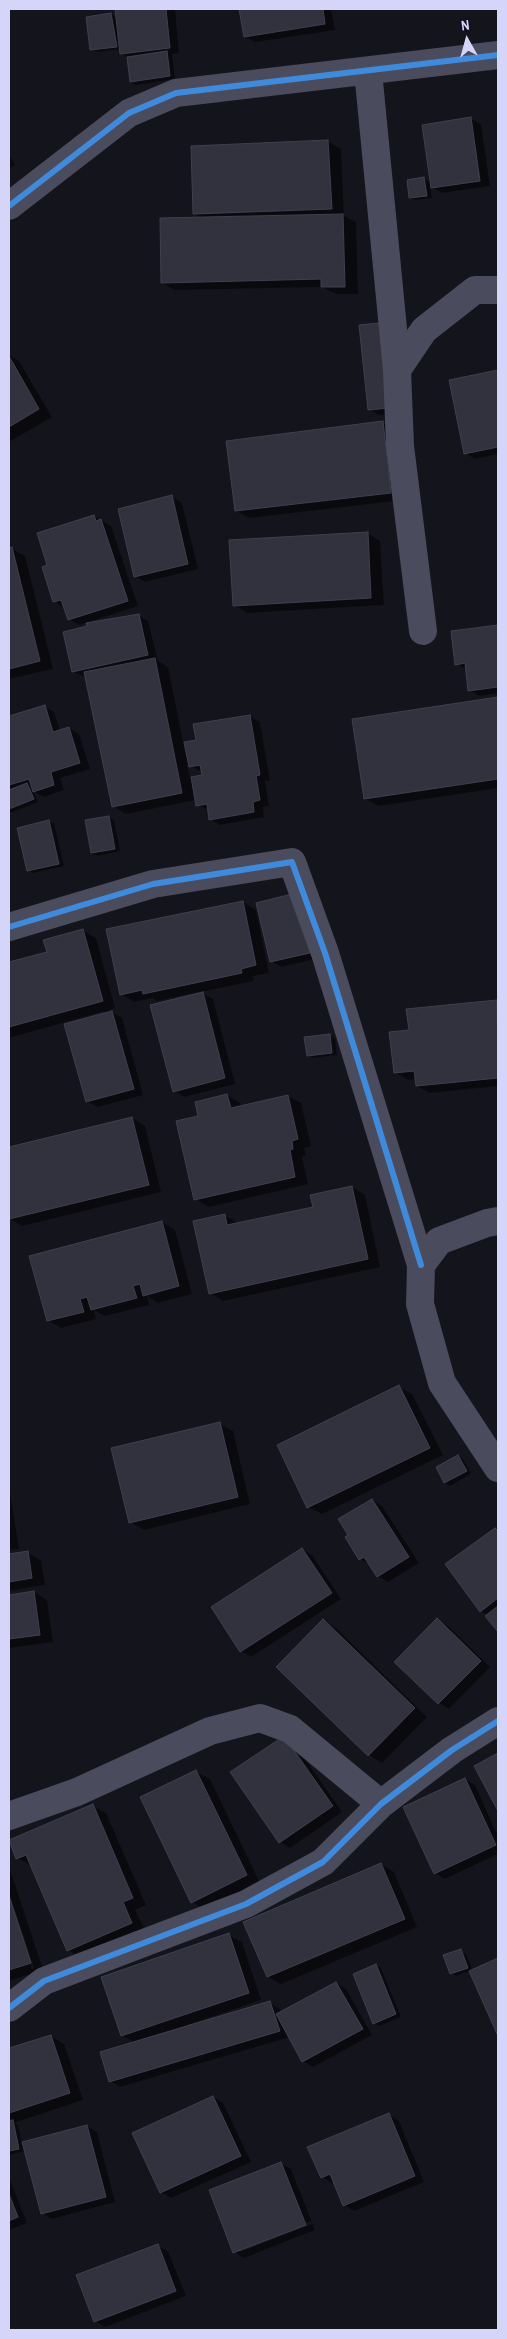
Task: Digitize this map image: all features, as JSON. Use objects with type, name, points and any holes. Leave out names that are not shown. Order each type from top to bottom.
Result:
[{"type":"street","points":[[9,206],[129,113],[176,93],[498,55]]},
{"type":"street","points":[[368,71],[397,370],[400,446],[423,631]]},
{"type":"street","points":[[397,370],[424,330],[475,290],[498,290]]},
{"type":"street","points":[[9,927],[153,884],[292,862],[325,953],[421,1265],[420,1304],[442,1383],[498,1468]]},
{"type":"street","points":[[421,1265],[439,1241],[487,1223],[498,1222]]},
{"type":"street","points":[[9,1816],[77,1792],[210,1730],[260,1718],[290,1730],[381,1804]]},
{"type":"street","points":[[9,2008],[44,1981],[246,1904],[323,1862],[381,1804],[452,1750],[498,1721]]},
{"type":"building","points":[[115,9],[166,9],[170,48],[120,54]]},
{"type":"building","points":[[239,9],[323,9],[325,24],[244,37]]},
{"type":"building","points":[[111,13],[117,47],[90,50],[86,17]]},
{"type":"building","points":[[167,51],[170,76],[130,82],[127,57]]},
{"type":"building","points":[[471,117],[480,181],[431,188],[422,125]]},
{"type":"building","points":[[328,140],[332,209],[193,214],[191,146]]},
{"type":"building","points":[[424,177],[427,196],[409,198],[407,180]]},
{"type":"building","points":[[343,214],[345,287],[321,287],[321,279],[161,283],[160,218]]},
{"type":"building","points":[[379,323],[389,408],[368,410],[359,325]]},
{"type":"building","points":[[9,356],[39,409],[9,427]]},
{"type":"building","points":[[498,370],[498,447],[464,454],[449,380]]},
{"type":"building","points":[[383,421],[391,493],[235,511],[226,441]]},
{"type":"building","points":[[172,495],[188,564],[134,577],[118,509]]},
{"type":"building","points":[[94,515],[96,521],[101,519],[128,601],[68,620],[61,600],[53,602],[42,567],[47,565],[37,533]]},
{"type":"building","points":[[368,532],[371,598],[233,606],[229,540]]},
{"type":"building","points":[[12,547],[40,661],[9,669],[9,548]]},
{"type":"building","points":[[139,614],[148,655],[72,672],[63,632],[87,626],[86,623]]},
{"type":"building","points":[[498,625],[498,687],[468,691],[465,663],[455,665],[451,631]]},
{"type":"building","points":[[155,658],[182,793],[112,807],[84,672]]},
{"type":"building","points":[[498,697],[498,779],[364,799],[352,719]]},
{"type":"building","points":[[45,705],[53,732],[69,727],[80,763],[51,772],[54,785],[33,792],[29,779],[9,785],[9,716]]},
{"type":"building","points":[[250,715],[260,775],[256,776],[260,800],[253,802],[254,812],[209,820],[207,804],[196,806],[191,777],[202,775],[200,765],[189,767],[184,742],[196,740],[193,724]]},
{"type":"building","points":[[27,783],[34,799],[9,809],[9,790]]},
{"type":"building","points":[[109,816],[115,849],[91,853],[85,820]]},
{"type":"building","points":[[49,820],[59,864],[27,871],[17,828]]},
{"type":"building","points":[[296,893],[310,953],[270,962],[256,903]]},
{"type":"building","points":[[243,901],[256,965],[241,969],[242,973],[143,994],[142,990],[120,995],[106,929]]},
{"type":"building","points":[[83,929],[103,1001],[9,1027],[9,962],[47,952],[43,940]]},
{"type":"building","points":[[203,992],[225,1078],[173,1092],[150,1005]]},
{"type":"building","points":[[497,1000],[498,1078],[416,1086],[414,1071],[394,1073],[389,1032],[409,1030],[406,1009]]},
{"type":"building","points":[[112,1011],[134,1089],[86,1102],[64,1024]]},
{"type":"building","points":[[330,1034],[332,1053],[307,1056],[304,1037]]},
{"type":"building","points":[[227,1094],[231,1108],[288,1095],[298,1139],[292,1141],[293,1149],[290,1150],[295,1177],[194,1200],[176,1121],[198,1116],[195,1102]]},
{"type":"building","points":[[132,1117],[149,1185],[9,1219],[9,1147]]},
{"type":"building","points":[[352,1186],[368,1259],[209,1294],[193,1221],[225,1214],[227,1225],[313,1207],[310,1195]]},
{"type":"building","points":[[162,1221],[179,1286],[143,1296],[140,1284],[133,1286],[137,1298],[91,1310],[87,1297],[80,1299],[84,1312],[47,1321],[29,1256]]},
{"type":"building","points":[[399,1385],[430,1448],[307,1508],[277,1445]]},
{"type":"building","points":[[220,1422],[238,1497],[129,1523],[111,1448]]},
{"type":"building","points":[[458,1455],[467,1471],[444,1483],[436,1467]]},
{"type":"building","points":[[372,1499],[409,1557],[377,1577],[364,1557],[359,1560],[345,1537],[348,1535],[338,1519]]},
{"type":"building","points":[[495,1528],[498,1531],[498,1598],[480,1612],[445,1564]]},
{"type":"building","points":[[302,1548],[332,1593],[240,1652],[211,1607]]},
{"type":"building","points":[[28,1551],[32,1578],[9,1582],[9,1554]]},
{"type":"building","points":[[34,1591],[40,1635],[9,1639],[9,1595]]},
{"type":"building","points":[[498,1606],[498,1632],[485,1616]]},
{"type":"building","points":[[437,1618],[481,1661],[438,1704],[394,1662]]},
{"type":"building","points":[[323,1619],[415,1708],[368,1756],[276,1667]]},
{"type":"building","points":[[284,1736],[333,1806],[279,1843],[230,1772]]},
{"type":"building","points":[[498,1753],[498,1811],[474,1766]]},
{"type":"building","points":[[196,1770],[247,1875],[191,1903],[140,1797]]},
{"type":"building","points":[[465,1778],[496,1845],[434,1874],[403,1807]]},
{"type":"building","points":[[93,1804],[133,1898],[123,1902],[132,1923],[67,1951],[26,1855],[16,1859],[9,1840]]},
{"type":"building","points":[[381,1863],[405,1919],[267,1977],[243,1922]]},
{"type":"building","points":[[9,1896],[31,1963],[9,1970]]},
{"type":"building","points":[[229,1933],[249,1993],[121,2036],[101,1977]]},
{"type":"building","points":[[461,1949],[468,1968],[450,1974],[443,1955]]},
{"type":"building","points":[[498,1958],[498,2036],[469,1971]]},
{"type":"building","points":[[376,1964],[396,2014],[373,2024],[353,1974]]},
{"type":"building","points":[[336,1982],[363,2029],[302,2062],[276,2014]]},
{"type":"building","points":[[270,2001],[280,2031],[109,2082],[100,2052]]},
{"type":"building","points":[[51,2035],[70,2093],[9,2113],[9,2048]]},
{"type":"building","points":[[213,2096],[241,2156],[160,2193],[132,2133]]},
{"type":"building","points":[[389,2113],[415,2176],[343,2206],[330,2174],[321,2178],[307,2147]]},
{"type":"building","points":[[13,2120],[19,2149],[9,2151],[9,2121]]},
{"type":"building","points":[[87,2125],[106,2197],[41,2214],[22,2142]]},
{"type":"building","points":[[281,2162],[306,2225],[233,2253],[209,2190]]},
{"type":"building","points":[[9,2194],[18,2217],[9,2221]]},
{"type":"building","points":[[158,2244],[176,2291],[94,2322],[76,2275]]},
{"type":"cycle path","points":[[9,206],[129,113],[176,93],[498,55]]},
{"type":"cycle path","points":[[9,927],[153,884],[292,862],[325,953],[421,1265]]},
{"type":"cycle path","points":[[9,2008],[44,1981],[246,1904],[323,1862],[381,1804],[452,1750],[498,1721]]}]
